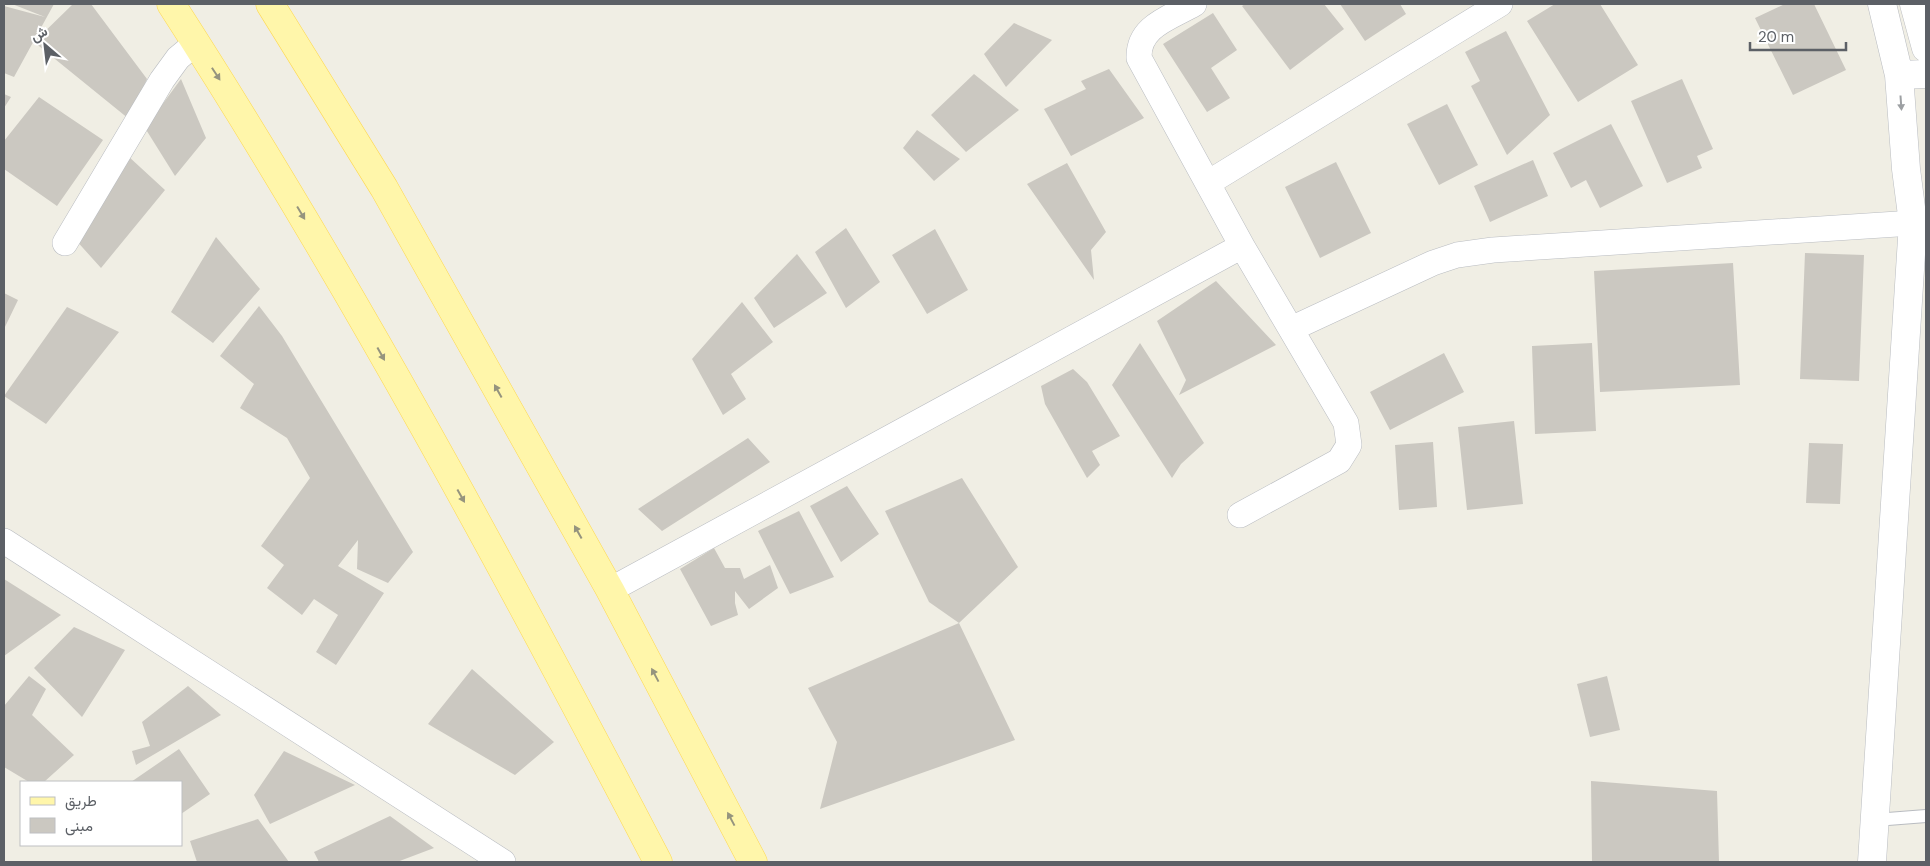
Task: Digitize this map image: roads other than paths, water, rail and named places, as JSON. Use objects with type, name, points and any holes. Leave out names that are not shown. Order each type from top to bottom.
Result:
[{"type":"main road","points":[[171,4],[311,230],[536,630],[658,862]]},
{"type":"main road","points":[[270,4],[295,40],[384,188],[610,590],[753,862]]},
{"type":"street","points":[[1194,4],[1146,31],[1139,46],[1139,58],[1242,246],[1346,423],[1349,444],[1339,461],[1240,515]]},
{"type":"street","points":[[1208,183],[1500,4]]},
{"type":"street","points":[[1872,862],[1920,213],[1906,169],[1899,75],[1882,4]]},
{"type":"street","points":[[1914,4],[1926,48]]},
{"type":"street","points":[[65,243],[162,80],[178,58],[196,42]]},
{"type":"street","points":[[1899,75],[1926,74]]},
{"type":"street","points":[[1291,329],[1434,263],[1457,255],[1493,250],[1920,213]]},
{"type":"street","points":[[610,590],[1242,246]]},
{"type":"street","points":[[4,541],[502,862]]},
{"type":"lane","points":[[1875,820],[1926,816]]}]
